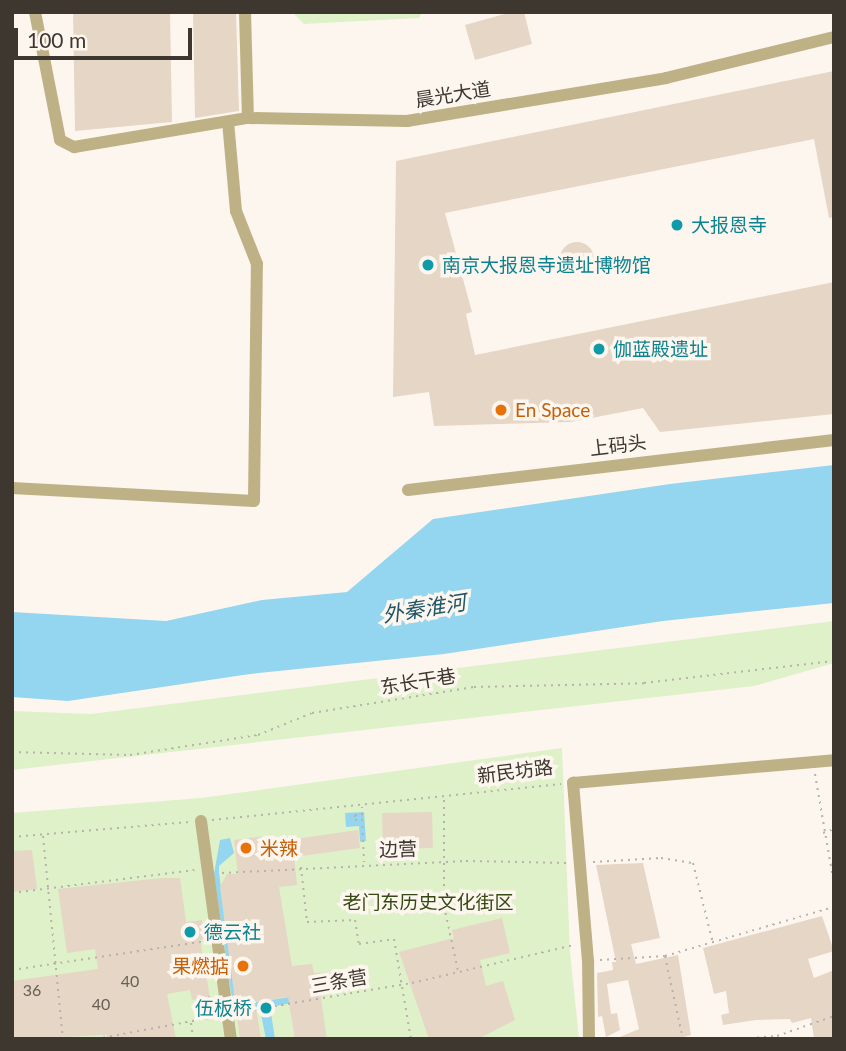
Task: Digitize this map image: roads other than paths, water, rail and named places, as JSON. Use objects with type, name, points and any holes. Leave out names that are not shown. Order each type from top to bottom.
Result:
[{"type":"street","name":"晨光大道","points":[[35,12],[60,140],[74,147],[248,118],[407,121],[666,78],[834,37]]},
{"type":"street","points":[[245,12],[248,118]]},
{"type":"street","points":[[12,488],[254,501],[257,264],[236,211],[228,122]]},
{"type":"street","name":"上码头","points":[[408,490],[834,440]]},
{"type":"street","name":"新民坊路","points":[[589,1039],[588,961],[573,783],[834,760]]},
{"type":"street","points":[[201,821],[213,871],[217,939],[231,1039]]},
{"type":"water","name":"外秦淮河","points":[[834,465],[834,603],[663,621],[444,654],[250,674],[68,701],[12,697],[12,612],[166,621],[262,600],[347,592],[433,519],[670,484]]},
{"type":"water","points":[[364,812],[366,841],[360,842],[359,826],[346,827],[345,813]]},
{"type":"water","points":[[230,838],[234,853],[219,866],[219,873],[237,1005],[290,997],[292,1003],[270,1007],[275,1039],[266,1039],[260,1009],[234,1013],[214,874],[220,840]]},
{"type":"water","points":[[219,996],[223,1012],[198,1018],[195,1002]]},
{"type":"place","name":"大报恩寺","points":[[677,225]]},
{"type":"place","name":"南京大报恩寺遗址博物馆","points":[[428,265]]},
{"type":"place","name":"伽蓝殿遗址","points":[[599,349]]},
{"type":"place","name":"En Space","points":[[501,410]]},
{"type":"place","name":"米辣","points":[[246,848]]},
{"type":"place","name":"德云社","points":[[190,932]]},
{"type":"place","name":"果燃掂","points":[[243,966]]},
{"type":"place","name":"伍板桥","points":[[266,1008]]},
{"type":"park label","name":"老门东历史文化街区","points":[[428,902]]}]
